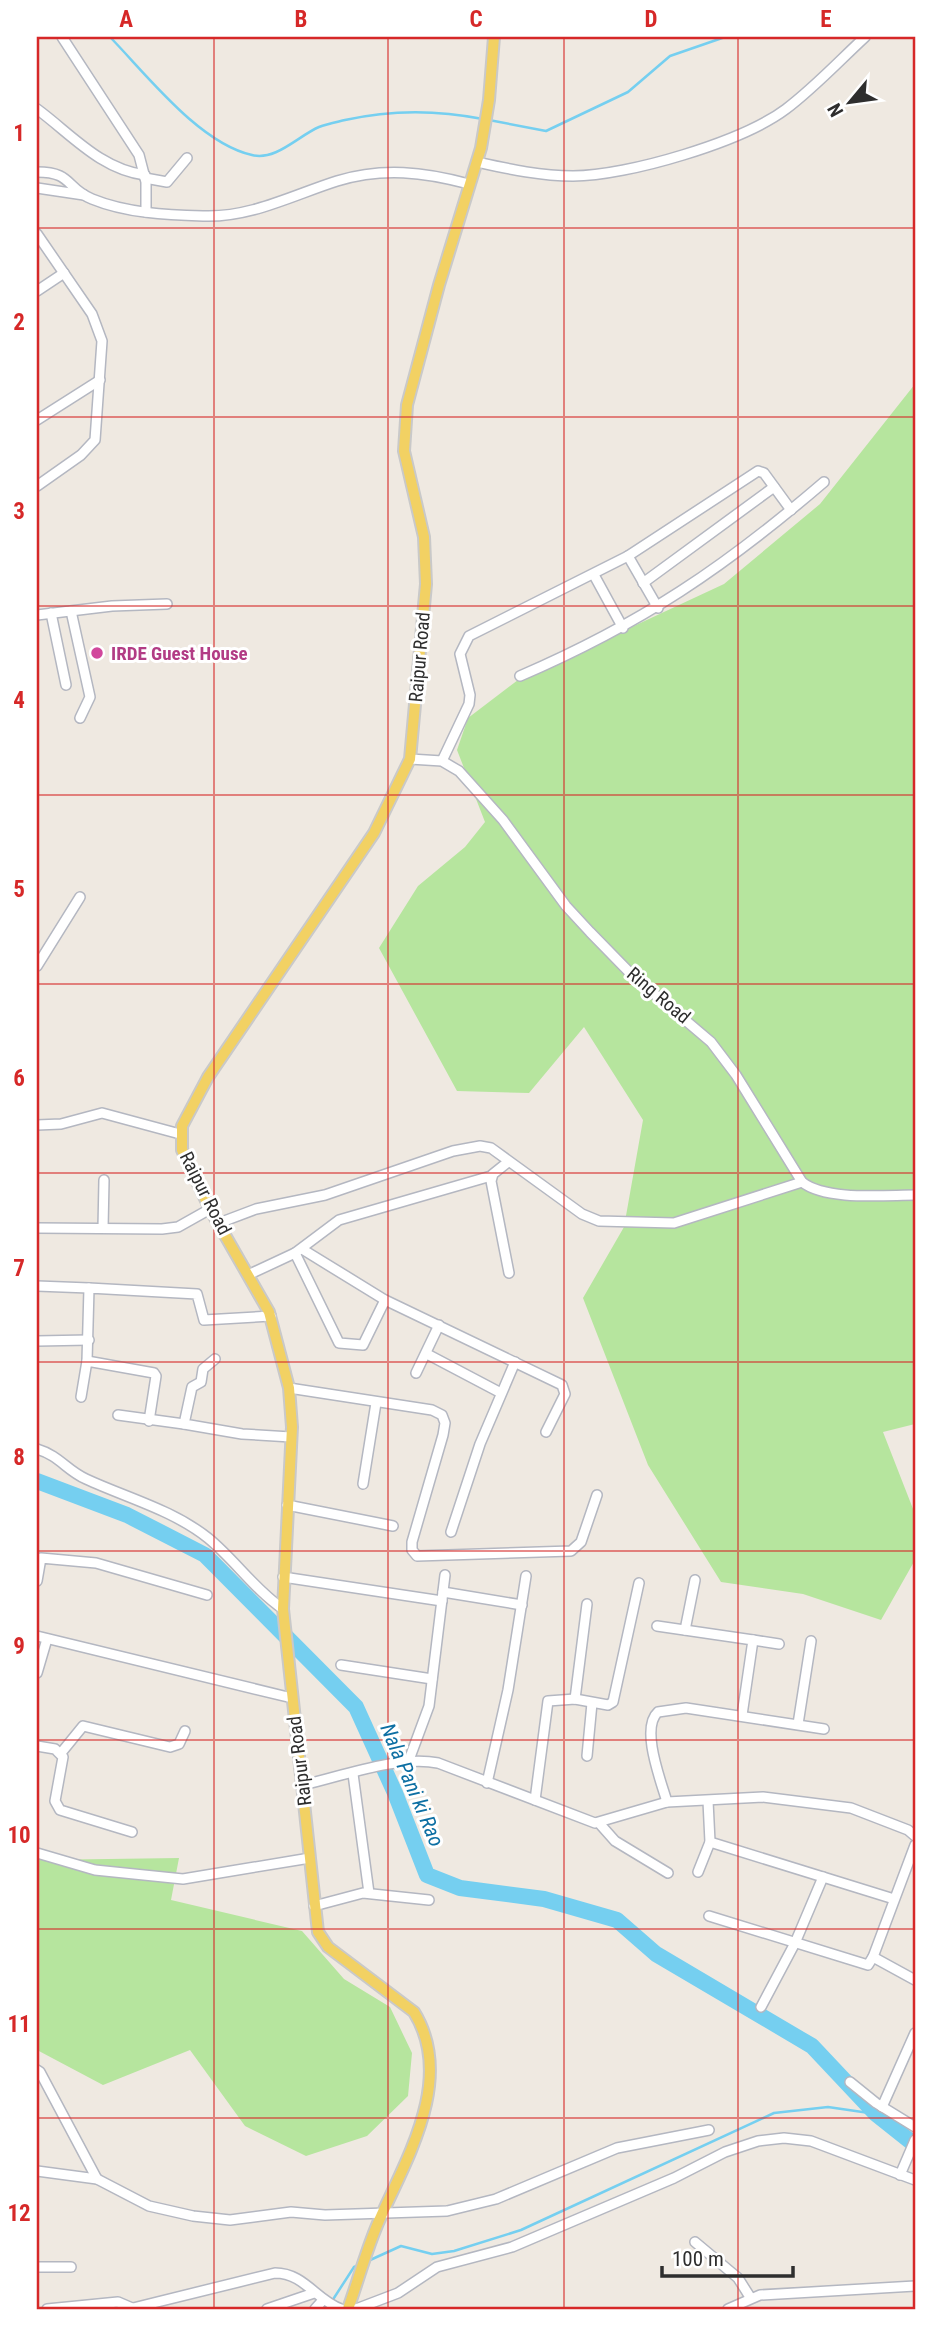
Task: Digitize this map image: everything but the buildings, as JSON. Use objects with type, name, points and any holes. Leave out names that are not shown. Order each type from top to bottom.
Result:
[{"type":"main road","name":"Raipur Road","points":[[348,2309],[378,2223],[409,2158],[423,2112],[430,2061],[422,2025],[403,2001],[328,1947],[318,1932],[283,1612],[291,1437],[289,1388],[271,1316],[250,1274],[210,1209],[187,1162],[180,1134],[187,1114],[208,1077],[374,834],[410,759],[426,584],[424,537],[404,452],[404,428],[421,352],[481,148],[489,100],[494,37]]},
{"type":"street","points":[[62,37],[136,150],[145,177],[146,212]]},
{"type":"street","points":[[477,162],[530,173],[576,176],[602,174],[660,160],[736,135],[776,116],[865,37]]},
{"type":"street","points":[[37,109],[95,156],[127,172],[167,182],[187,159]]},
{"type":"street","points":[[37,172],[60,174],[86,196]]},
{"type":"street","points":[[37,188],[86,196],[146,212],[205,216],[236,214],[339,181],[386,173],[425,173],[469,184]]},
{"type":"street","points":[[37,234],[98,326],[102,341],[95,440],[81,455],[37,486]]},
{"type":"street","points":[[37,290],[64,273]]},
{"type":"street","points":[[37,420],[100,380]]},
{"type":"street","points":[[410,759],[442,761],[470,695],[460,654],[464,641],[628,556],[758,471],[764,473],[791,510]]},
{"type":"street","points":[[520,676],[623,628],[658,608],[722,565],[824,482]]},
{"type":"street","points":[[643,583],[774,487]]},
{"type":"street","points":[[628,556],[658,608]]},
{"type":"street","points":[[594,575],[623,628]]},
{"type":"street","points":[[37,615],[167,604]]},
{"type":"street","points":[[71,611],[90,697],[80,718]]},
{"type":"street","points":[[51,613],[66,685]]},
{"type":"street","name":"Ring Road","points":[[442,761],[458,771],[488,803],[566,906],[590,932],[632,975],[711,1042],[736,1075],[802,1182]]},
{"type":"street","points":[[37,966],[80,897]]},
{"type":"street","points":[[38,1124],[61,1124],[102,1113],[180,1134]]},
{"type":"street","points":[[219,1223],[256,1209],[325,1195],[471,1147],[491,1149],[582,1214],[599,1221],[674,1223],[802,1182],[808,1187],[838,1194],[915,1195]]},
{"type":"street","points":[[250,1274],[298,1251],[330,1226],[346,1218],[491,1176],[508,1162]]},
{"type":"street","points":[[491,1176],[509,1273]]},
{"type":"street","points":[[103,1228],[104,1180]]},
{"type":"street","points":[[37,1228],[154,1230],[178,1227],[210,1209]]},
{"type":"street","points":[[298,1251],[385,1300],[565,1389],[546,1432]]},
{"type":"street","points":[[298,1251],[334,1336],[342,1344],[358,1347],[365,1343],[385,1300]]},
{"type":"street","points":[[37,1286],[197,1294],[204,1320],[271,1316]]},
{"type":"street","points":[[81,1397],[89,1340],[89,1288]]},
{"type":"street","points":[[416,1373],[439,1325]]},
{"type":"street","points":[[37,1341],[89,1340]]},
{"type":"street","points":[[427,1354],[500,1393]]},
{"type":"street","points":[[184,1424],[192,1387],[201,1382],[203,1369],[215,1359]]},
{"type":"street","points":[[87,1361],[156,1374],[149,1421]]},
{"type":"street","points":[[451,1532],[500,1393],[515,1362]]},
{"type":"street","points":[[289,1388],[432,1410],[444,1419],[413,1532],[411,1548],[417,1556],[571,1551],[581,1542],[597,1495]]},
{"type":"street","points":[[363,1484],[376,1403]]},
{"type":"street","points":[[118,1415],[242,1434],[291,1437]]},
{"type":"street","points":[[37,1448],[56,1455],[79,1476],[173,1516],[196,1529],[213,1542],[262,1594],[283,1612]]},
{"type":"street","points":[[287,1506],[393,1526]]},
{"type":"street","points":[[37,1581],[41,1558],[86,1561],[207,1595]]},
{"type":"street","points":[[409,1760],[427,1718],[445,1575]]},
{"type":"street","points":[[487,1783],[508,1690],[526,1576]]},
{"type":"street","points":[[283,1577],[522,1605]]},
{"type":"street","points":[[685,1630],[695,1580]]},
{"type":"street","points":[[535,1801],[548,1700],[575,1699],[608,1705],[615,1698],[639,1583]]},
{"type":"street","points":[[575,1699],[587,1604]]},
{"type":"street","points":[[657,1626],[779,1644]]},
{"type":"street","points":[[37,1636],[292,1698]]},
{"type":"street","points":[[37,1672],[47,1639]]},
{"type":"street","points":[[742,1715],[753,1640]]},
{"type":"street","points":[[798,1724],[811,1641]]},
{"type":"street","points":[[341,1665],[432,1678]]},
{"type":"street","points":[[587,1756],[592,1703]]},
{"type":"street","points":[[667,1802],[651,1739],[654,1715],[672,1708],[742,1715],[824,1729]]},
{"type":"street","points":[[61,1753],[81,1727],[170,1747],[179,1744],[185,1731]]},
{"type":"street","points":[[37,1746],[61,1753]]},
{"type":"street","points":[[61,1753],[64,1761],[55,1801],[57,1807],[132,1832]]},
{"type":"street","points":[[303,1785],[409,1760],[438,1763],[599,1823],[615,1841],[668,1873]]},
{"type":"street","points":[[353,1774],[369,1893]]},
{"type":"street","points":[[599,1823],[667,1802],[763,1797],[837,1805],[867,1813],[908,1830],[915,1836]]},
{"type":"street","points":[[698,1872],[710,1842],[708,1801]]},
{"type":"street","points":[[710,1842],[894,1899]]},
{"type":"street","points":[[709,1916],[866,1965],[873,1958],[915,1845]]},
{"type":"street","points":[[37,1853],[95,1870],[183,1879],[310,1858]]},
{"type":"street","points":[[761,2007],[794,1943],[823,1877]]},
{"type":"street","points":[[314,1906],[369,1893],[429,1900]]},
{"type":"street","points":[[873,1958],[915,1980]]},
{"type":"street","points":[[882,2106],[915,2034]]},
{"type":"street","points":[[37,2070],[97,2179]]},
{"type":"street","points":[[850,2082],[915,2127]]},
{"type":"street","points":[[37,2171],[97,2179],[149,2206],[193,2216],[230,2220],[291,2212],[325,2215],[447,2211],[472,2206],[617,2148],[709,2130]]},
{"type":"street","points":[[356,2309],[398,2292],[432,2269],[512,2247],[674,2178],[735,2148],[758,2141],[784,2138],[811,2141],[915,2180]]},
{"type":"street","points":[[900,2175],[915,2140]]},
{"type":"street","points":[[695,2242],[738,2278],[750,2297]]},
{"type":"street","points":[[37,2267],[71,2267]]},
{"type":"street","points":[[47,2309],[118,2302],[131,2308],[275,2273],[300,2279],[330,2304]]},
{"type":"street","points":[[728,2309],[750,2297],[915,2286]]},
{"type":"street","points":[[267,2309],[314,2293]]},
{"type":"street","points":[[315,2309],[330,2304]]},
{"type":"green space","points":[[915,384],[915,1424],[883,1432],[915,1514],[915,1560],[881,1620],[803,1594],[721,1582],[648,1465],[583,1298],[624,1227],[643,1120],[584,1027],[529,1093],[457,1091],[379,948],[418,886],[465,847],[485,822],[457,750],[468,718],[518,680],[724,584],[820,504]]},
{"type":"green space","points":[[179,1858],[171,1900],[302,1931],[344,1979],[390,2007],[412,2053],[408,2096],[367,2136],[306,2156],[245,2126],[190,2050],[103,2085],[37,2050],[37,1860]]},
{"type":"waterway","points":[[110,37],[157,88],[194,122],[232,148],[252,155],[261,156],[278,151],[319,127],[379,114],[414,112],[483,119]]},
{"type":"waterway","points":[[489,120],[546,131],[628,92],[670,56],[725,37]]},
{"type":"waterway","name":"Nala Pani ki Rao","points":[[37,1481],[127,1515],[205,1555],[356,1707],[395,1793],[427,1875],[460,1888],[544,1899],[617,1920],[656,1954],[812,2046],[876,2114],[915,2145]]},
{"type":"waterway","points":[[368,2261],[401,2246],[432,2254],[454,2251],[521,2230],[774,2113],[828,2107],[876,2114]]},
{"type":"waterway","points":[[332,2301],[354,2267],[359,2265]]},
{"type":"place","name":"IRDE Guest House","points":[[97,653]]}]
